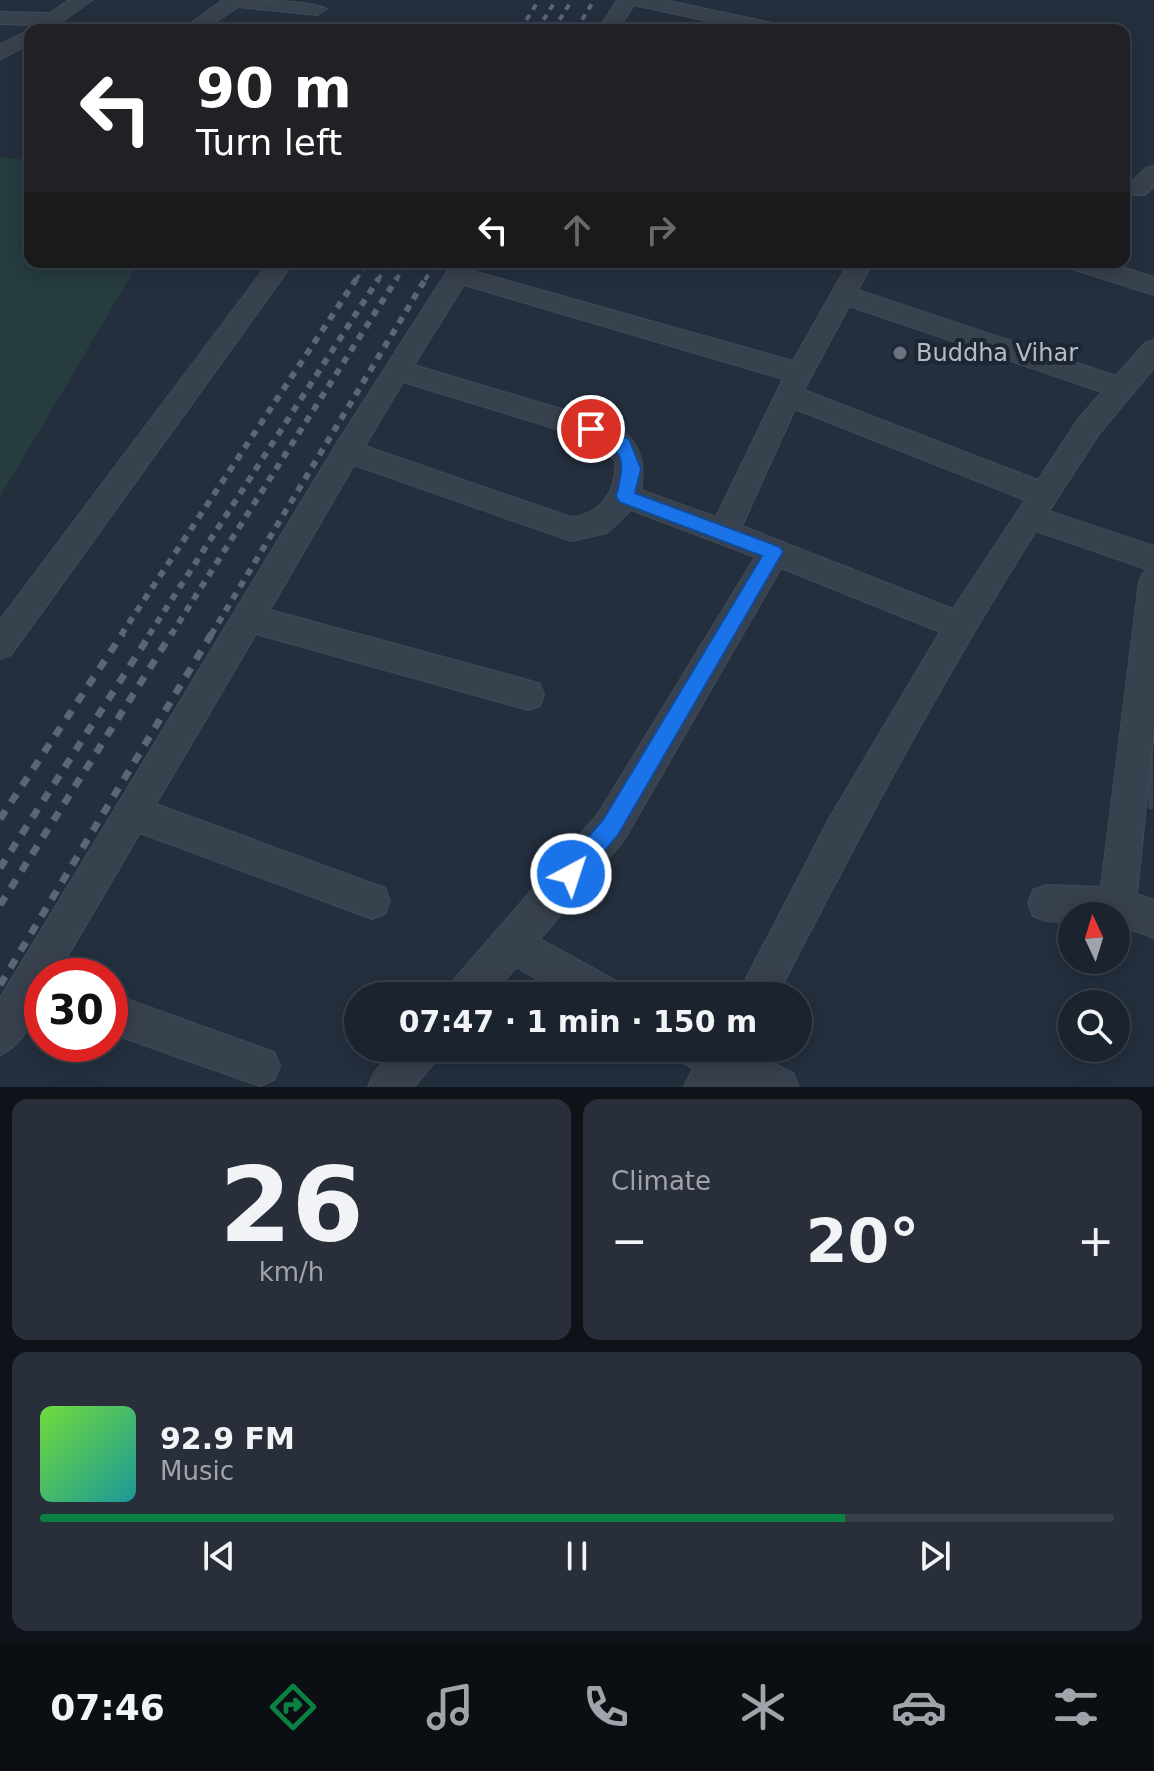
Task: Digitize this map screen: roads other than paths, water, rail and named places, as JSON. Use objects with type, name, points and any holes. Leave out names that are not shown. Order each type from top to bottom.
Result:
[{"type":"street","points":[[48,24],[82,0]]},
{"type":"street","points":[[612,24],[627,0]]},
{"type":"street","points":[[638,0],[749,24]]},
{"type":"street","points":[[204,24],[235,1],[317,9]]},
{"type":"street","points":[[0,18],[40,24]]},
{"type":"street","points":[[0,53],[24,39]]},
{"type":"street","points":[[1130,188],[1137,190],[1154,173]]},
{"type":"street","points":[[0,645],[277,268]]},
{"type":"street","points":[[52,958],[132,813],[347,451],[462,268],[795,385],[1037,506],[1154,559]]},
{"type":"street","points":[[724,532],[795,385],[858,268]]},
{"type":"street","points":[[1097,268],[1154,286]]},
{"type":"street","points":[[844,295],[1122,388]]},
{"type":"street","points":[[763,982],[843,830],[960,626],[1089,426],[1154,350]]},
{"type":"street","points":[[347,451],[571,529],[589,529],[605,522],[625,496],[632,469],[630,456],[623,444],[608,434],[397,370]]},
{"type":"street","points":[[625,496],[960,626]]},
{"type":"street","points":[[478,982],[611,827],[774,552]]},
{"type":"street","points":[[1118,902],[1145,732],[1154,582]]},
{"type":"street","points":[[248,618],[528,695]]},
{"type":"street","points":[[132,813],[372,901]]},
{"type":"street","points":[[1046,903],[1058,904]]},
{"type":"street","points":[[1130,911],[1154,919]]},
{"type":"street","points":[[512,944],[579,982]]},
{"type":"street","points":[[0,1035],[24,1003]]},
{"type":"street","points":[[128,1019],[260,1066]]},
{"type":"street","points":[[388,1087],[409,1062]]},
{"type":"street","points":[[715,1062],[779,1087]]},
{"type":"railway","points":[[524,24],[539,0]]},
{"type":"railway","points":[[541,24],[556,0]]},
{"type":"railway","points":[[557,24],[572,0]]},
{"type":"railway","points":[[580,24],[594,0]]},
{"type":"railway","points":[[356,280],[364,268]]},
{"type":"railway","points":[[378,280],[385,268]]},
{"type":"railway","points":[[396,280],[403,268]]},
{"type":"railway","points":[[425,280],[432,268]]},
{"type":"railway","points":[[121,635],[357,278]]},
{"type":"railway","points":[[149,635],[379,278]]},
{"type":"railway","points":[[171,635],[397,278]]},
{"type":"railway","points":[[211,635],[426,278]]},
{"type":"railway","points":[[0,819],[123,633]]},
{"type":"railway","points":[[0,868],[151,633]]},
{"type":"railway","points":[[0,905],[172,633]]},
{"type":"railway","points":[[0,985],[212,633]]},
{"type":"place","name":"Buddha Vihar","points":[[900,353]]}]
